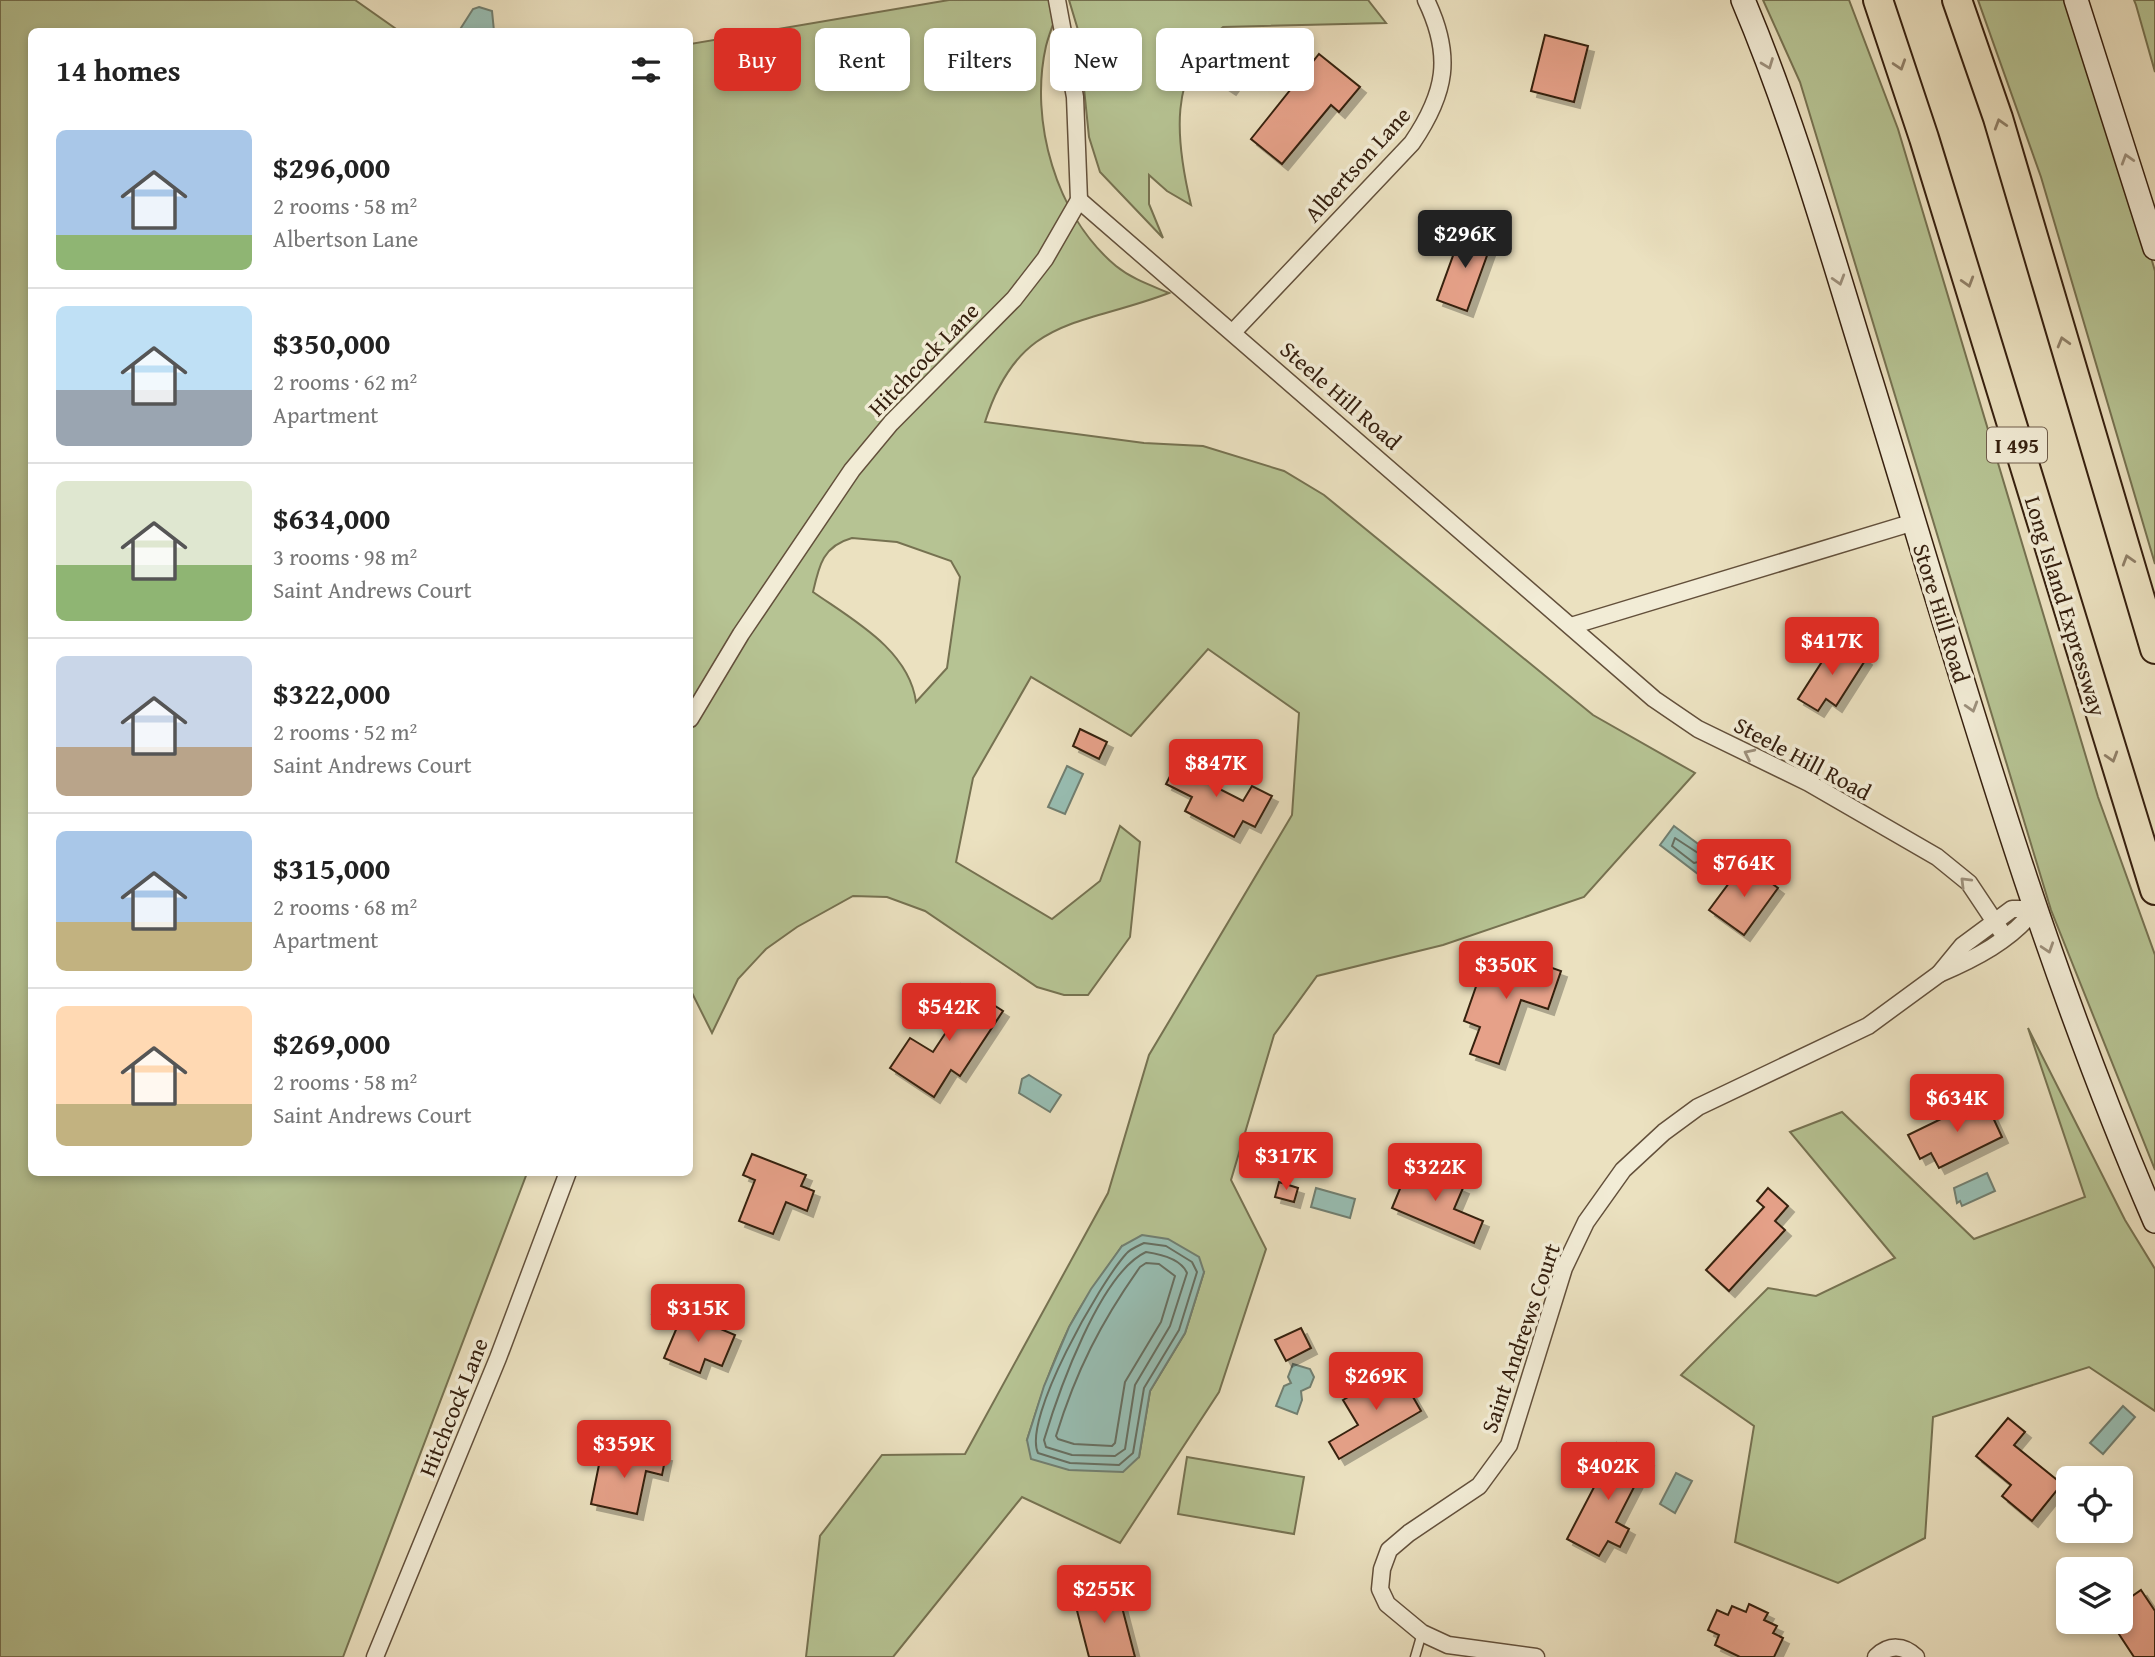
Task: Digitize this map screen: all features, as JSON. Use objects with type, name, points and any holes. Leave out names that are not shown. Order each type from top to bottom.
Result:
[{"type":"highway","name":"Long Island Expressway","points":[[1878,0],[1924,138],[2155,890]]},
{"type":"highway","points":[[1957,0],[1998,118],[2155,649]]},
{"type":"main road","name":"Store Hill Road","points":[[1743,0],[1800,154],[2035,909],[2077,1031],[2155,1220]]},
{"type":"main road","points":[[2077,0],[2155,248]]},
{"type":"street","points":[[1057,0],[1074,97],[1079,200]]},
{"type":"street","name":"Albertson Lane","points":[[1234,331],[1412,143],[1430,117],[1441,90],[1444,67],[1436,21],[1426,0]]},
{"type":"street","name":"Steele Hill Road","points":[[1079,200],[1234,331],[1654,699],[1698,729],[1809,783],[1937,857],[1969,883],[2005,937]]},
{"type":"street","name":"Hitchcock Lane","points":[[693,714],[741,634],[852,470],[891,423],[1014,299],[1045,259],[1079,200]]},
{"type":"street","points":[[1571,626],[1914,522]]},
{"type":"street","name":"Saint Andrews Court","points":[[1939,974],[1962,946],[2012,909],[2035,909]]},
{"type":"street","name":"Saint Andrews Court","points":[[1536,1657],[1448,1645],[1422,1633],[1387,1604],[1380,1589],[1382,1569],[1389,1550],[1409,1532],[1479,1486],[1509,1445],[1564,1268],[1586,1222],[1623,1170],[1664,1132],[1698,1107],[1868,1026],[1939,974],[1971,960],[2023,925],[2035,909]]},
{"type":"street","name":"Hitchcock Lane","points":[[375,1657],[498,1358],[566,1176]]},
{"type":"street","points":[[1876,1657],[1896,1647],[1910,1651],[1916,1657]]},
{"type":"lane","points":[[1415,1657],[1422,1633]]},
{"type":"green space","points":[[0,0],[355,0],[395,28],[28,28],[28,1176],[526,1176],[343,1657],[0,1657]]},
{"type":"green space","points":[[949,0],[1062,0],[1050,28],[1042,75],[1041,105],[1052,165],[1077,221],[1095,245],[1122,271],[1169,293],[1056,330],[1035,343],[1016,361],[999,387],[985,422],[1144,443],[1203,446],[1284,471],[1324,495],[1593,715],[1695,773],[1584,897],[1443,945],[1317,976],[1274,1035],[1231,1180],[1266,1249],[1219,1392],[1120,1543],[1022,1497],[893,1657],[806,1657],[820,1536],[882,1455],[965,1454],[1108,1193],[1149,1055],[1292,815],[1299,713],[1208,649],[1131,736],[1031,677],[973,778],[956,862],[1052,919],[1100,881],[1120,826],[1140,842],[1130,937],[1088,995],[1064,995],[1037,987],[925,911],[887,897],[853,896],[797,927],[766,949],[738,979],[712,1033],[693,995],[693,43],[714,40],[714,91],[801,91],[801,28],[784,28]],"holes":[[[852,538],[897,542],[951,561],[960,577],[947,668],[916,702],[911,683],[891,652],[861,625],[813,592],[828,551]],[[1122,1246],[1204,1272],[1185,1333],[1150,1391],[1139,1457],[1027,1440],[1051,1369],[1069,1328],[1087,1296]]]},
{"type":"green space","points":[[1069,0],[1368,0],[1386,23],[1156,28],[1156,91],[1183,91],[1180,133],[1191,205],[1167,191],[1149,175],[1149,204],[1163,238],[1100,172],[1089,137],[1084,91],[1142,91],[1142,28],[1077,28]]},
{"type":"green space","points":[[1763,0],[1849,0],[1898,129],[2098,797],[2155,955],[2155,1170],[2051,910],[1800,82]]},
{"type":"green space","points":[[1978,0],[2064,0],[2112,125],[2155,271],[2155,564],[2041,177]]},
{"type":"green space","points":[[2134,0],[2155,0],[2155,72],[2136,5]]},
{"type":"green space","points":[[2028,1028],[2125,1220],[2155,1269],[2155,1411],[2089,1367],[1933,1417],[1925,1538],[1838,1583],[1735,1542],[1754,1426],[1681,1375],[1768,1288],[1816,1296],[1895,1258],[1790,1132],[1842,1112],[1974,1239],[2085,1197]]},
{"type":"green space","points":[[1187,1457],[1304,1477],[1294,1534],[1178,1514]]},
{"type":"water","points":[[479,7],[492,11],[494,28],[461,28],[473,9]]},
{"type":"water","points":[[1067,766],[1083,774],[1065,814],[1048,807]]},
{"type":"water","points":[[1674,826],[1713,855],[1698,874],[1660,845]]},
{"type":"water","points":[[1029,1075],[1061,1095],[1050,1112],[1019,1093],[1022,1079]]},
{"type":"water","points":[[1987,1173],[1995,1191],[1962,1206],[1960,1201],[1957,1203],[1954,1188]]},
{"type":"water","points":[[1316,1188],[1355,1199],[1350,1218],[1311,1207]]},
{"type":"water","points":[[1142,1235],[1168,1239],[1199,1257],[1204,1272],[1185,1333],[1150,1391],[1139,1457],[1123,1472],[1069,1470],[1031,1459],[1027,1440],[1044,1386],[1069,1327],[1091,1289],[1122,1246]]},
{"type":"water","points":[[1293,1364],[1310,1369],[1314,1377],[1310,1387],[1301,1391],[1302,1400],[1297,1414],[1276,1406],[1284,1386],[1291,1383],[1288,1377]]},
{"type":"water","points":[[2123,1406],[2135,1417],[2103,1454],[2090,1443]]},
{"type":"water","points":[[1676,1473],[1692,1481],[1675,1513],[1660,1504]]},
{"type":"building","points":[[1545,35],[1588,46],[1574,102],[1531,91]]},
{"type":"building","points":[[1319,54],[1360,87],[1339,112],[1331,105],[1282,164],[1251,139],[1289,91],[1314,91],[1314,60]]},
{"type":"building","points":[[1463,228],[1493,239],[1467,311],[1437,300]]},
{"type":"building","points":[[1836,640],[1866,659],[1836,706],[1826,699],[1818,711],[1798,699]]},
{"type":"building","points":[[1080,729],[1107,742],[1099,759],[1073,746]]},
{"type":"building","points":[[1183,751],[1202,761],[1194,776],[1243,801],[1252,786],[1272,796],[1255,827],[1243,821],[1234,837],[1185,811],[1192,797],[1166,784]]},
{"type":"building","points":[[1744,863],[1778,888],[1744,935],[1709,910]]},
{"type":"building","points":[[1487,955],[1520,967],[1524,958],[1561,971],[1548,1009],[1521,1000],[1499,1064],[1470,1054],[1480,1027],[1464,1021]]},
{"type":"building","points":[[961,984],[1003,1011],[960,1076],[951,1070],[934,1097],[890,1068],[910,1038],[933,1052],[956,1017],[944,1009]]},
{"type":"building","points":[[1984,1098],[2002,1137],[1939,1168],[1931,1153],[1920,1159],[1908,1135]]},
{"type":"building","points":[[752,1154],[806,1175],[801,1186],[814,1191],[807,1211],[786,1202],[773,1234],[739,1221],[755,1180],[743,1175]]},
{"type":"building","points":[[1411,1162],[1450,1178],[1449,1182],[1463,1188],[1454,1209],[1483,1221],[1474,1243],[1392,1208]]},
{"type":"building","points":[[1279,1182],[1298,1188],[1294,1202],[1275,1197]]},
{"type":"building","points":[[1768,1188],[1788,1206],[1775,1221],[1785,1230],[1729,1291],[1706,1270],[1764,1207],[1757,1201]]},
{"type":"building","points":[[660,1292],[682,1300],[674,1322],[652,1314]]},
{"type":"building","points":[[683,1313],[735,1335],[722,1366],[705,1359],[700,1373],[664,1358]]},
{"type":"building","points":[[1301,1328],[1311,1348],[1286,1361],[1275,1340]]},
{"type":"building","points":[[1397,1369],[1421,1411],[1339,1459],[1329,1442],[1358,1425],[1343,1400]]},
{"type":"building","points":[[2008,1418],[2025,1432],[2014,1445],[2056,1479],[2056,1491],[2032,1521],[2002,1496],[2011,1485],[1976,1456]]},
{"type":"building","points":[[1617,1443],[1648,1460],[1616,1522],[1629,1529],[1620,1547],[1608,1541],[1599,1556],[1567,1539]]},
{"type":"building","points":[[602,1450],[644,1459],[645,1451],[666,1455],[662,1475],[646,1471],[637,1514],[591,1504]]},
{"type":"building","points":[[1117,1588],[1135,1657],[1089,1657],[1074,1599]]},
{"type":"building","points":[[2141,1590],[2155,1611],[2155,1657],[2134,1657],[2119,1634],[2133,1634],[2133,1596]]},
{"type":"building","points":[[1749,1604],[1768,1613],[1764,1620],[1777,1626],[1773,1633],[1783,1638],[1774,1657],[1740,1657],[1715,1645],[1719,1635],[1708,1630],[1717,1610],[1728,1615],[1732,1606],[1746,1612]]}]
